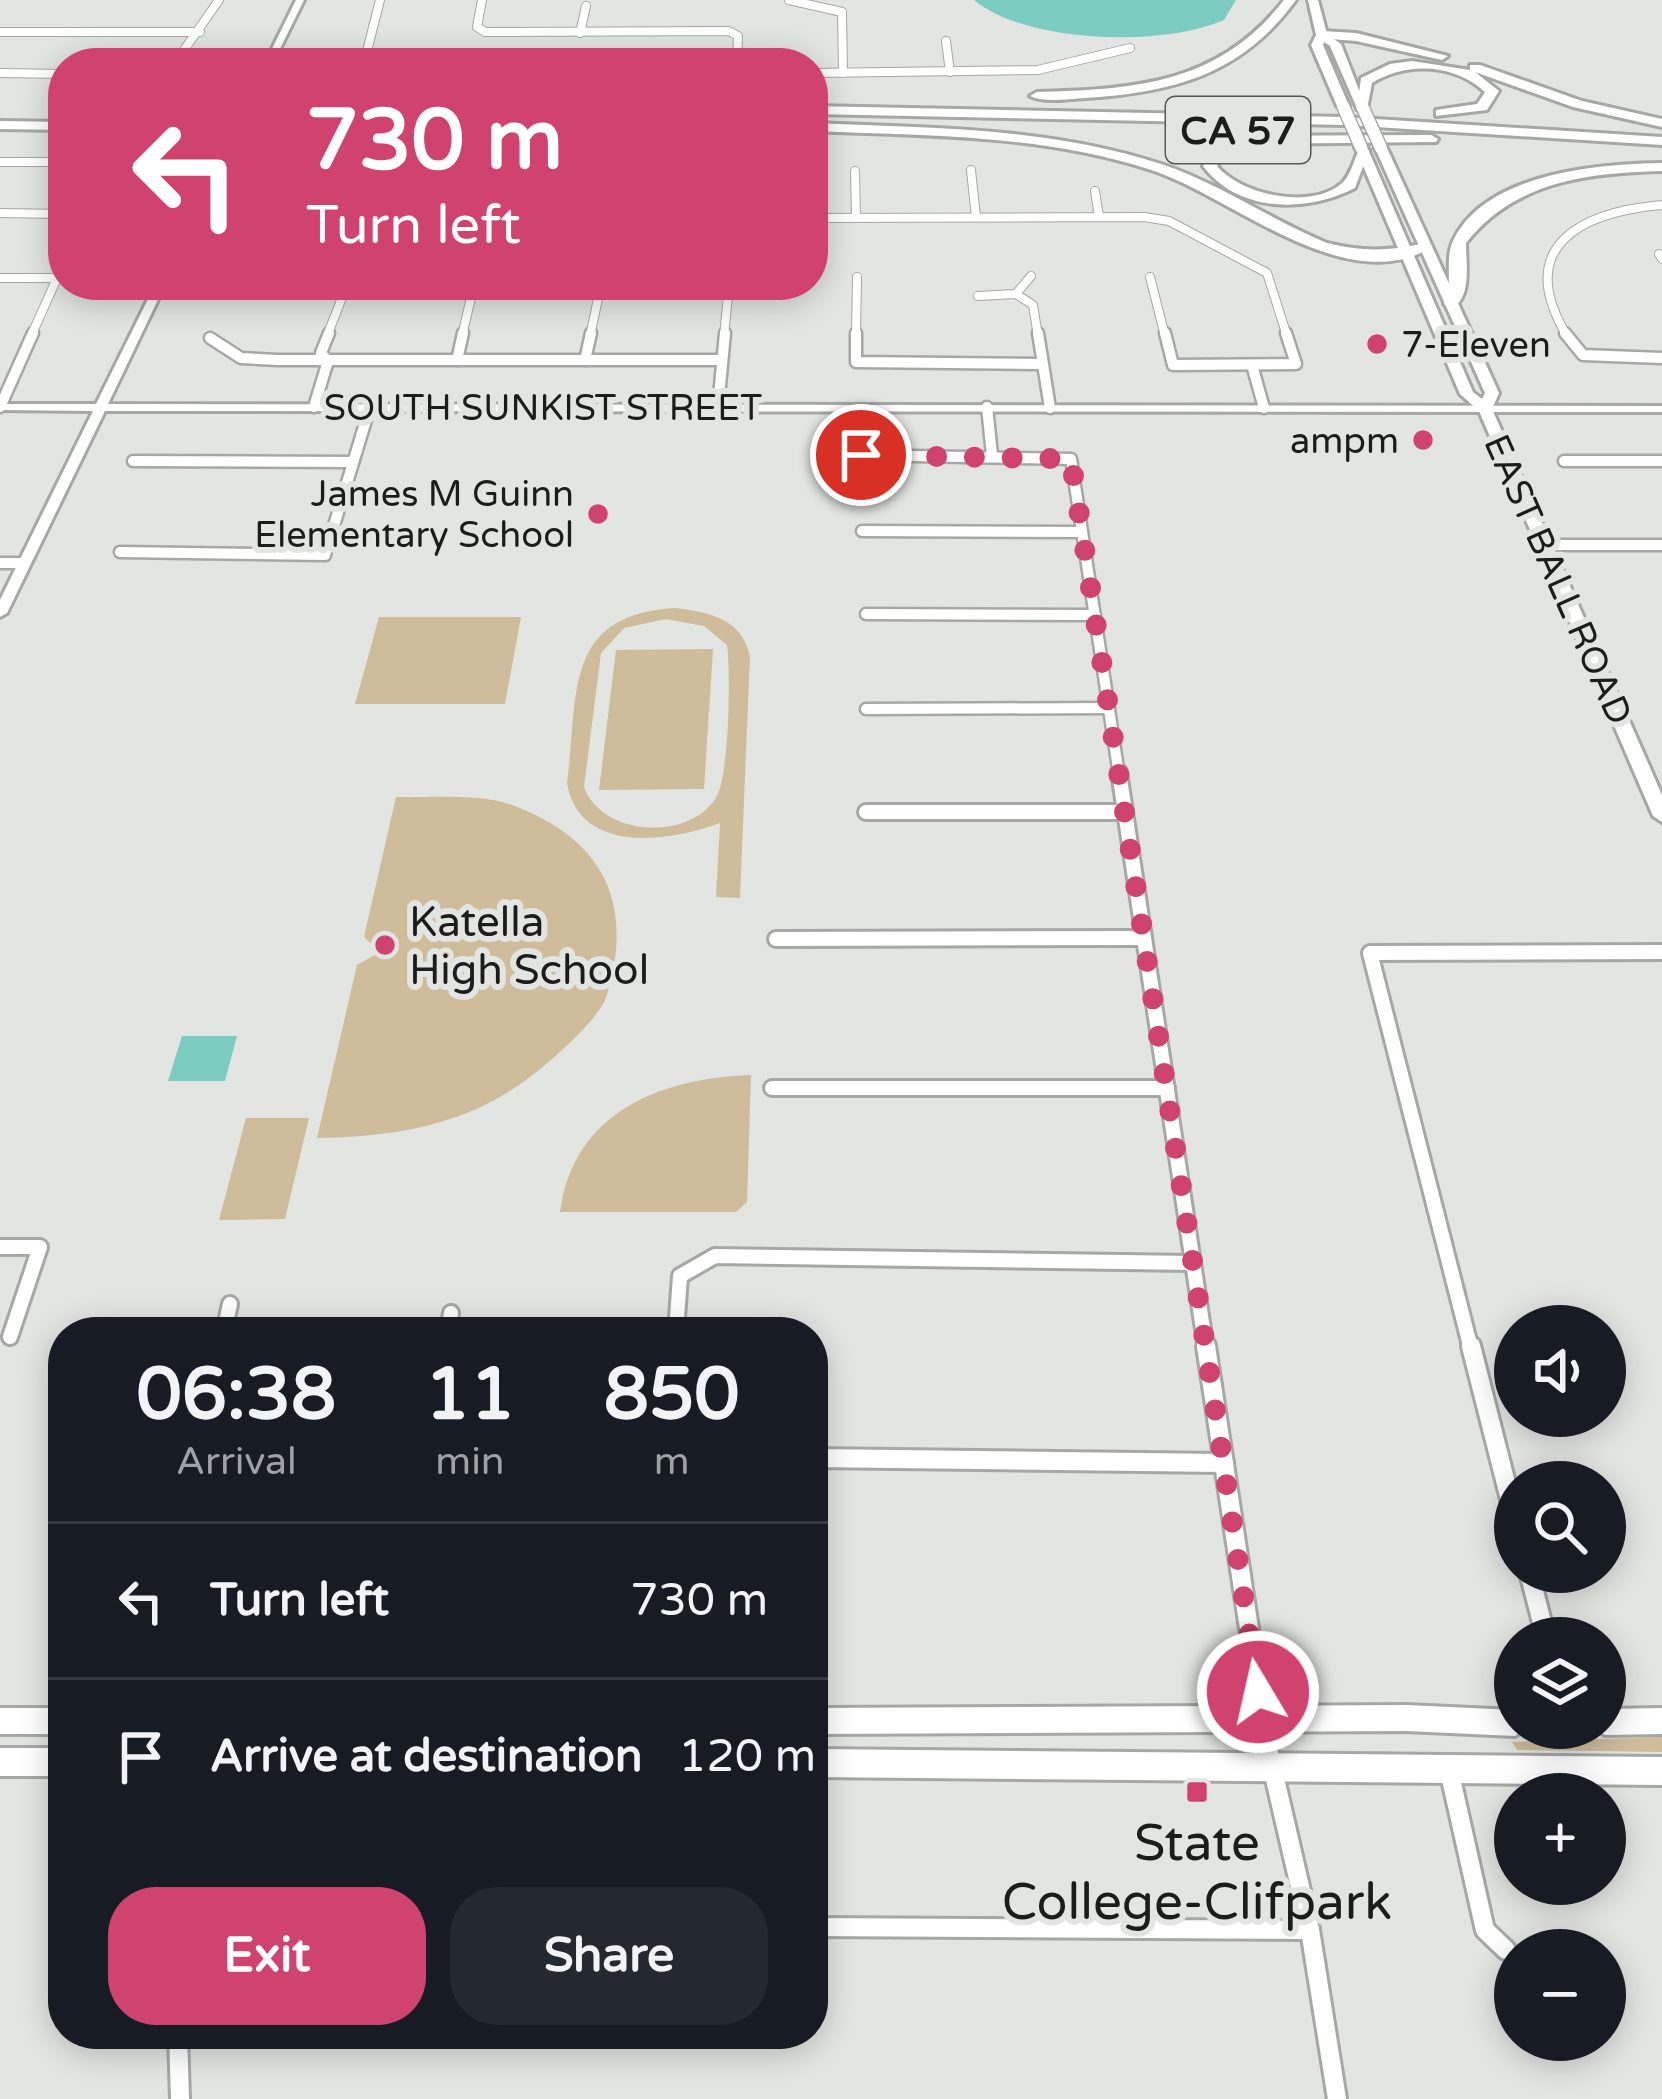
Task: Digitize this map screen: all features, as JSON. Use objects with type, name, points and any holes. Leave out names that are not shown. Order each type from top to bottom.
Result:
[{"type":"highway","points":[[828,105],[1082,95],[1150,87],[1208,70],[1249,50],[1270,31],[1290,0]]},
{"type":"highway","points":[[1322,35],[1426,52],[1578,104],[1662,123]]},
{"type":"highway","points":[[1194,114],[1455,113],[1482,107],[1492,91],[1459,70],[1400,67],[1366,81],[1362,106]]},
{"type":"highway","name":"CA 57","points":[[828,106],[1413,122],[1662,141]]},
{"type":"highway","points":[[0,110],[48,110]]},
{"type":"highway","points":[[0,125],[48,126]]},
{"type":"highway","name":"CA 57","points":[[828,127],[1069,125],[1461,139],[1662,153]]},
{"type":"highway","points":[[828,128],[998,136],[1092,149],[1179,176],[1318,244],[1359,254],[1407,255],[1425,247]]},
{"type":"highway","points":[[1363,150],[1350,185],[1313,198],[1265,197],[1240,190],[1218,178],[1210,166],[1214,154],[1244,140],[1461,139]]},
{"type":"highway","points":[[1452,304],[1458,292],[1459,243],[1503,198],[1574,175],[1662,167]]},
{"type":"main road","name":"EAST BALL ROAD","points":[[1313,0],[1322,35],[1335,44],[1492,392],[1485,409]]},
{"type":"main road","name":"EAST BALL ROAD","points":[[1322,35],[1317,45],[1467,394],[1485,409],[1662,815]]},
{"type":"main road","points":[[0,1721],[48,1721]]},
{"type":"main road","points":[[828,1721],[1494,1723]]},
{"type":"main road","points":[[1626,1722],[1662,1721]]},
{"type":"main road","points":[[0,1762],[48,1762]]},
{"type":"main road","points":[[828,1763],[1662,1771]]},
{"type":"street","points":[[187,48],[218,0]]},
{"type":"street","points":[[276,48],[300,0]]},
{"type":"street","points":[[368,48],[380,0]]},
{"type":"street","points":[[482,0],[477,27],[482,31],[735,33],[736,48]]},
{"type":"street","points":[[788,0],[836,8],[843,16],[843,73]]},
{"type":"street","points":[[580,33],[586,6]]},
{"type":"street","points":[[0,32],[200,32]]},
{"type":"street","points":[[946,41],[950,72]]},
{"type":"street","points":[[828,73],[1049,68],[1130,48]]},
{"type":"street","points":[[0,74],[48,74]]},
{"type":"street","points":[[0,162],[48,162]]},
{"type":"street","points":[[970,170],[976,218]]},
{"type":"street","points":[[855,171],[856,218]]},
{"type":"street","points":[[1095,191],[1100,218]]},
{"type":"street","points":[[1662,205],[1593,220],[1569,232],[1552,251],[1552,308],[1583,355],[1662,358]]},
{"type":"street","points":[[0,214],[48,214]]},
{"type":"street","points":[[828,218],[1169,221],[1267,273],[1296,364],[1173,365],[1150,277]]},
{"type":"street","points":[[1016,294],[1031,276]]},
{"type":"street","points":[[857,277],[856,362],[1042,364]]},
{"type":"street","points":[[0,278],[48,278]]},
{"type":"street","points":[[978,296],[1016,294],[1033,304],[1050,407]]},
{"type":"street","points":[[0,407],[48,298]]},
{"type":"street","points":[[0,613],[153,300]]},
{"type":"street","points":[[328,361],[321,353],[341,300]]},
{"type":"street","points":[[457,360],[471,300]]},
{"type":"street","points":[[586,360],[598,300]]},
{"type":"street","points":[[718,407],[728,300]]},
{"type":"street","points":[[210,338],[241,358],[722,360]]},
{"type":"street","points":[[314,406],[328,361]]},
{"type":"street","points":[[1252,365],[1264,408]]},
{"type":"street","name":"SOUTH SUNKIST STREET","points":[[0,407],[1662,409]]},
{"type":"street","points":[[120,552],[326,554],[370,407]]},
{"type":"street","points":[[987,407],[992,455]]},
{"type":"street","points":[[861,455],[1064,455],[1071,459],[1262,1719],[1310,1930],[1337,2099]]},
{"type":"street","points":[[1564,461],[1662,460]]},
{"type":"street","points":[[133,461],[353,462]]},
{"type":"street","points":[[862,531],[1082,532]]},
{"type":"street","points":[[1544,545],[1662,544]]},
{"type":"street","points":[[0,563],[25,563]]},
{"type":"street","points":[[866,614],[1095,615]]},
{"type":"street","points":[[866,709],[1109,708]]},
{"type":"street","points":[[866,812],[1125,812]]},
{"type":"street","points":[[776,939],[1144,938]]},
{"type":"street","points":[[1500,1461],[1370,953],[1662,952]]},
{"type":"street","points":[[772,1088],[1167,1088]]},
{"type":"street","points":[[0,1247],[40,1246],[10,1337]]},
{"type":"street","points":[[677,1317],[680,1276],[715,1256],[1193,1263]]},
{"type":"street","points":[[227,1317],[230,1304]]},
{"type":"street","points":[[450,1317],[451,1313]]},
{"type":"street","points":[[828,1458],[1224,1463]]},
{"type":"street","points":[[1448,1769],[1485,1930],[1494,1939]]},
{"type":"street","points":[[828,1927],[1310,1930]]},
{"type":"street","points":[[178,2049],[180,2099]]},
{"type":"shaded area","points":[[675,608],[712,615],[732,626],[746,643],[750,656],[740,898],[716,897],[720,823],[676,835],[629,837],[589,822],[575,806],[567,783],[583,665],[594,643],[612,626],[638,614]],"holes":[[[666,619],[704,626],[727,645],[726,745],[717,796],[688,821],[648,828],[627,824],[594,804],[584,787],[601,653],[624,628]]]},
{"type":"shaded area","points":[[379,617],[521,617],[505,704],[355,704]]},
{"type":"shaded area","points":[[713,649],[704,789],[599,790],[616,650]]},
{"type":"shaded area","points":[[396,797],[501,802],[546,820],[571,838],[591,857],[613,904],[617,932],[607,995],[565,1047],[488,1104],[417,1128],[317,1138],[357,965],[380,952],[364,937]]},
{"type":"shaded area","points":[[751,1075],[747,1202],[736,1212],[560,1212],[568,1178],[583,1149],[602,1125],[627,1107],[685,1084]]},
{"type":"shaded area","points":[[246,1118],[309,1118],[285,1219],[219,1220]]},
{"type":"shaded area","points":[[1662,1737],[1662,1752],[1516,1749],[1626,1749],[1626,1738]]},
{"type":"water","points":[[974,0],[1236,0],[1224,20],[1198,29],[1096,37],[1027,25],[997,15]]},
{"type":"water","points":[[182,1036],[237,1036],[225,1081],[168,1081]]},
{"type":"place","name":"7-Eleven","points":[[1377,344]]},
{"type":"place","name":"ampm","points":[[1423,440]]},
{"type":"place","name":"James M Guinn Elementary School","points":[[598,514]]},
{"type":"place","name":"Katella High School","points":[[385,945]]},
{"type":"place","name":"State College-Clifpark","points":[[1197,1792]]},
{"type":"route","points":[[861,455],[1064,455],[1071,459],[1258,1692]]}]
